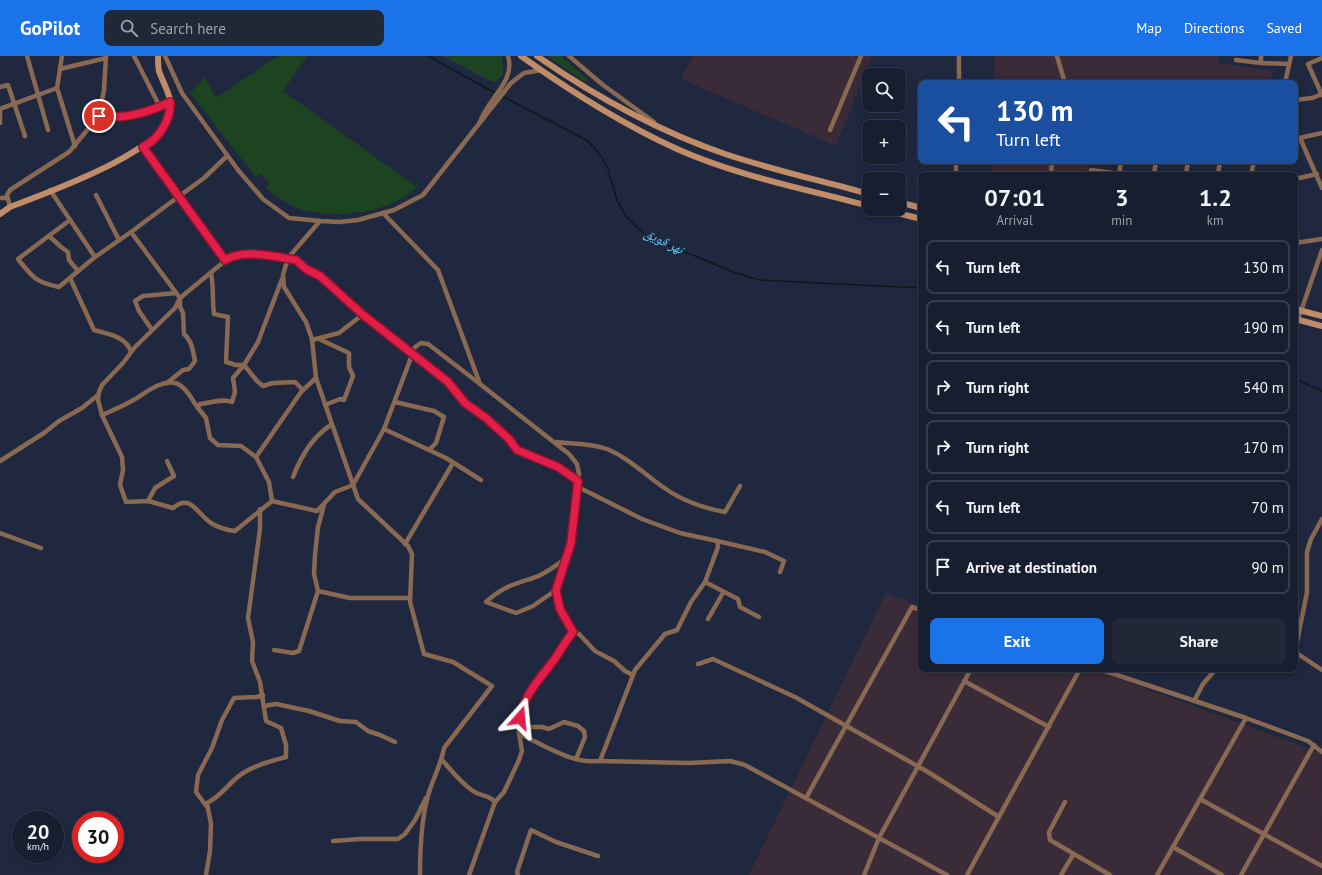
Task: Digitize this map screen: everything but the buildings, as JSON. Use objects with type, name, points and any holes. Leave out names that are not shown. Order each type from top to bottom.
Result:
[{"type":"main road","points":[[0,214],[10,207],[97,171],[133,154],[164,128],[171,112],[170,102],[159,70],[158,56]]},
{"type":"main road","points":[[521,56],[594,105],[637,130],[678,150],[767,179],[862,204]]},
{"type":"main road","points":[[537,56],[579,85],[662,128],[728,155],[862,192]]},
{"type":"main road","points":[[906,204],[918,207]]},
{"type":"main road","points":[[906,215],[918,218]]},
{"type":"main road","points":[[1298,310],[1322,316]]},
{"type":"main road","points":[[1298,319],[1322,326]]},
{"type":"street","points":[[27,56],[48,130]]},
{"type":"street","points":[[62,56],[57,88],[75,146]]},
{"type":"street","points":[[134,56],[160,107]]},
{"type":"street","points":[[165,56],[182,93],[227,156],[263,199],[289,218],[339,222],[358,220],[394,210],[423,195],[480,123],[505,82],[510,70],[508,56]]},
{"type":"street","points":[[569,56],[603,85],[662,128]]},
{"type":"street","points":[[830,130],[861,56]]},
{"type":"street","points":[[959,56],[959,80]]},
{"type":"street","points":[[1057,56],[1064,80]]},
{"type":"street","points":[[1261,56],[1261,62]]},
{"type":"street","points":[[1286,80],[1291,56]]},
{"type":"street","points":[[10,207],[8,198],[10,190],[69,152],[99,116],[104,90],[106,57],[60,69]]},
{"type":"street","points":[[1298,100],[1312,98],[1322,94],[1308,64],[1322,58]]},
{"type":"street","points":[[1236,60],[1289,64]]},
{"type":"street","points":[[486,112],[511,83],[524,73],[541,70]]},
{"type":"street","points":[[0,87],[8,85],[25,136]]},
{"type":"street","points":[[0,123],[0,108],[14,105],[57,88]]},
{"type":"street","points":[[99,116],[112,118],[131,117],[170,102]]},
{"type":"street","points":[[1322,133],[1298,138],[1317,174],[1322,188]]},
{"type":"street","points":[[143,147],[225,260]]},
{"type":"street","points":[[70,220],[18,259],[30,275],[42,284],[59,287],[95,257],[131,232],[209,173],[227,156]]},
{"type":"street","points":[[1091,170],[1105,172]]},
{"type":"street","points":[[1298,178],[1317,174]]},
{"type":"street","points":[[50,190],[95,257]]},
{"type":"street","points":[[96,195],[119,240]]},
{"type":"street","points":[[0,198],[8,198]]},
{"type":"street","points":[[383,213],[438,270],[480,384]]},
{"type":"street","points":[[198,408],[200,404],[217,401],[227,400],[232,402],[235,392],[232,378],[244,365],[258,342],[288,258],[320,221]]},
{"type":"street","points":[[131,232],[180,298],[180,308],[183,313],[184,334],[190,339],[194,361],[189,369],[183,370],[167,383]]},
{"type":"street","points":[[49,236],[68,252],[69,260],[78,271]]},
{"type":"street","points":[[1298,243],[1322,239]]},
{"type":"street","points":[[1298,310],[1322,250]]},
{"type":"street","points":[[0,461],[44,433],[59,421],[94,400],[102,385],[123,363],[131,352],[175,308],[180,298],[232,255],[242,254],[296,260],[306,269],[320,276],[362,314],[448,382],[465,403],[486,418],[509,439],[517,450],[558,467],[578,481]]},
{"type":"street","points":[[211,273],[214,286],[211,304],[214,314],[228,317],[224,357],[226,362],[236,365],[244,365]]},
{"type":"street","points":[[283,275],[284,287],[306,322],[312,340],[316,378],[331,425],[358,498],[405,544],[412,554],[410,598],[424,654],[453,662],[492,686],[444,748],[442,760],[429,793],[415,820],[405,834],[398,839],[333,841]]},
{"type":"street","points":[[70,278],[94,330],[119,337],[129,346],[131,352]]},
{"type":"street","points":[[152,330],[139,311],[135,301],[143,296],[176,293]]},
{"type":"street","points":[[312,340],[340,333],[362,314]]},
{"type":"street","points":[[319,339],[349,353],[349,367],[353,376],[344,400],[340,399],[325,405]]},
{"type":"street","points":[[99,392],[98,400],[102,415],[121,450],[123,470],[120,485],[126,502],[148,501],[173,508],[179,503],[190,504],[210,523],[235,531],[260,509],[272,501],[317,511],[335,492],[353,485],[384,429],[415,347],[421,343],[428,344],[555,442],[569,454],[577,464],[578,487],[571,543],[556,590],[560,609],[573,632],[579,634],[595,651],[614,661],[625,671],[633,675]]},
{"type":"street","points":[[244,365],[263,386],[272,383],[295,382],[303,390]]},
{"type":"street","points":[[256,457],[303,390],[316,378]]},
{"type":"street","points":[[102,415],[129,403],[152,388],[167,383],[176,383],[184,388],[206,418],[210,430],[210,438],[218,445],[241,446],[256,457],[269,482],[272,501]]},
{"type":"street","points":[[395,402],[434,411],[444,417],[436,443],[429,450]]},
{"type":"street","points":[[292,477],[305,451],[318,433],[331,425]]},
{"type":"street","points":[[384,429],[429,450],[481,480]]},
{"type":"street","points":[[555,442],[606,449],[636,465],[663,488],[685,501],[713,510],[725,512],[740,486]]},
{"type":"street","points":[[148,501],[155,488],[174,476],[167,461]]},
{"type":"street","points":[[405,544],[453,463]]},
{"type":"street","points":[[578,487],[642,519],[680,533],[765,552],[784,561],[780,572]]},
{"type":"street","points":[[274,650],[293,653],[299,651],[318,591],[314,574],[315,555],[318,527],[324,505]]},
{"type":"street","points":[[207,807],[207,803],[219,797],[241,774],[262,763],[286,757],[286,745],[281,728],[266,721],[260,682],[252,661],[253,642],[248,618],[260,529],[260,509]]},
{"type":"street","points":[[1298,637],[1307,592],[1307,552],[1311,539],[1322,519]]},
{"type":"street","points":[[0,533],[41,548]]},
{"type":"street","points":[[600,761],[635,670],[665,634],[677,630],[691,602],[705,582],[718,547],[716,541]]},
{"type":"street","points":[[556,590],[533,606],[516,613],[486,602],[495,594],[517,582],[534,578],[566,559]]},
{"type":"street","points":[[705,582],[723,593],[738,599],[740,606],[759,617]]},
{"type":"street","points":[[318,591],[350,598],[410,598]]},
{"type":"street","points":[[708,619],[723,593]]},
{"type":"street","points":[[806,798],[912,607],[918,609]]},
{"type":"street","points":[[469,875],[495,802],[504,792],[522,751],[518,727],[522,710],[532,687],[554,660],[573,632]]},
{"type":"street","points":[[1298,654],[1322,670]]},
{"type":"street","points":[[698,664],[713,659],[795,697],[918,766],[999,817]]},
{"type":"street","points":[[864,875],[878,838],[969,672]]},
{"type":"street","points":[[967,875],[1078,672]]},
{"type":"street","points":[[1108,672],[1194,700],[1308,741],[1322,752]]},
{"type":"street","points":[[1194,700],[1203,684],[1213,672]]},
{"type":"street","points":[[964,681],[1049,727]]},
{"type":"street","points":[[206,875],[210,851],[211,824],[207,807],[196,792],[198,775],[212,748],[222,720],[234,698],[257,697],[262,695]]},
{"type":"street","points":[[264,706],[276,704],[309,711],[340,721],[356,722],[368,731],[395,742]]},
{"type":"street","points":[[1157,875],[1246,718]]},
{"type":"street","points":[[518,727],[542,727],[549,729],[564,722],[578,726],[584,731],[585,737],[576,759]]},
{"type":"street","points":[[519,734],[560,754],[588,762],[689,763],[730,761],[745,765],[947,875]]},
{"type":"street","points":[[1241,875],[1314,745]]},
{"type":"street","points":[[442,760],[463,784],[475,793],[490,796],[495,802]]},
{"type":"street","points":[[420,875],[420,849],[429,793]]},
{"type":"street","points":[[1200,799],[1322,866]]},
{"type":"street","points":[[1065,802],[1049,836],[1052,842],[1110,875]]},
{"type":"street","points":[[518,875],[516,872],[531,830],[556,842],[598,856]]},
{"type":"street","points":[[1173,848],[1222,875]]},
{"type":"street","points":[[1061,875],[1073,855]]},
{"type":"shaded area","points":[[693,56],[872,56],[867,68],[862,68],[862,81],[836,146],[681,79]]},
{"type":"shaded area","points":[[994,56],[1218,56],[1218,63],[1275,71],[1270,80],[994,80]]},
{"type":"shaded area","points":[[992,164],[1088,164],[1087,172],[992,172]]},
{"type":"shaded area","points":[[886,593],[918,605],[918,672],[1101,672],[1321,753],[1322,875],[749,875]]},
{"type":"green space","points":[[278,56],[307,56],[283,91],[417,187],[406,196],[393,203],[362,212],[346,214],[329,214],[300,209],[282,200],[266,188],[269,183],[261,174],[256,177],[190,93],[205,77],[216,98]]},
{"type":"green space","points":[[442,56],[502,56],[503,74],[496,82],[491,81]]},
{"type":"green space","points":[[547,56],[561,56],[588,80],[585,82]]},
{"type":"waterway","name":"نهر قويق","points":[[428,56],[497,94]]},
{"type":"waterway","name":"نهر قويق","points":[[502,96],[588,141],[601,156],[608,169],[617,200],[625,215],[646,236],[736,273],[759,280],[918,288]]},
{"type":"waterway","name":"نهر قويق","points":[[1298,380],[1322,391]]},
{"type":"route","points":[[99,116],[112,118],[131,117],[170,102],[171,112],[164,128],[143,147],[225,260],[232,255],[242,254],[296,260],[306,269],[320,276],[362,314],[397,340],[448,382],[465,403],[486,418],[509,439],[517,450],[558,467],[578,481],[571,543],[556,590],[560,609],[573,632],[554,660],[532,687],[520,718]]}]
